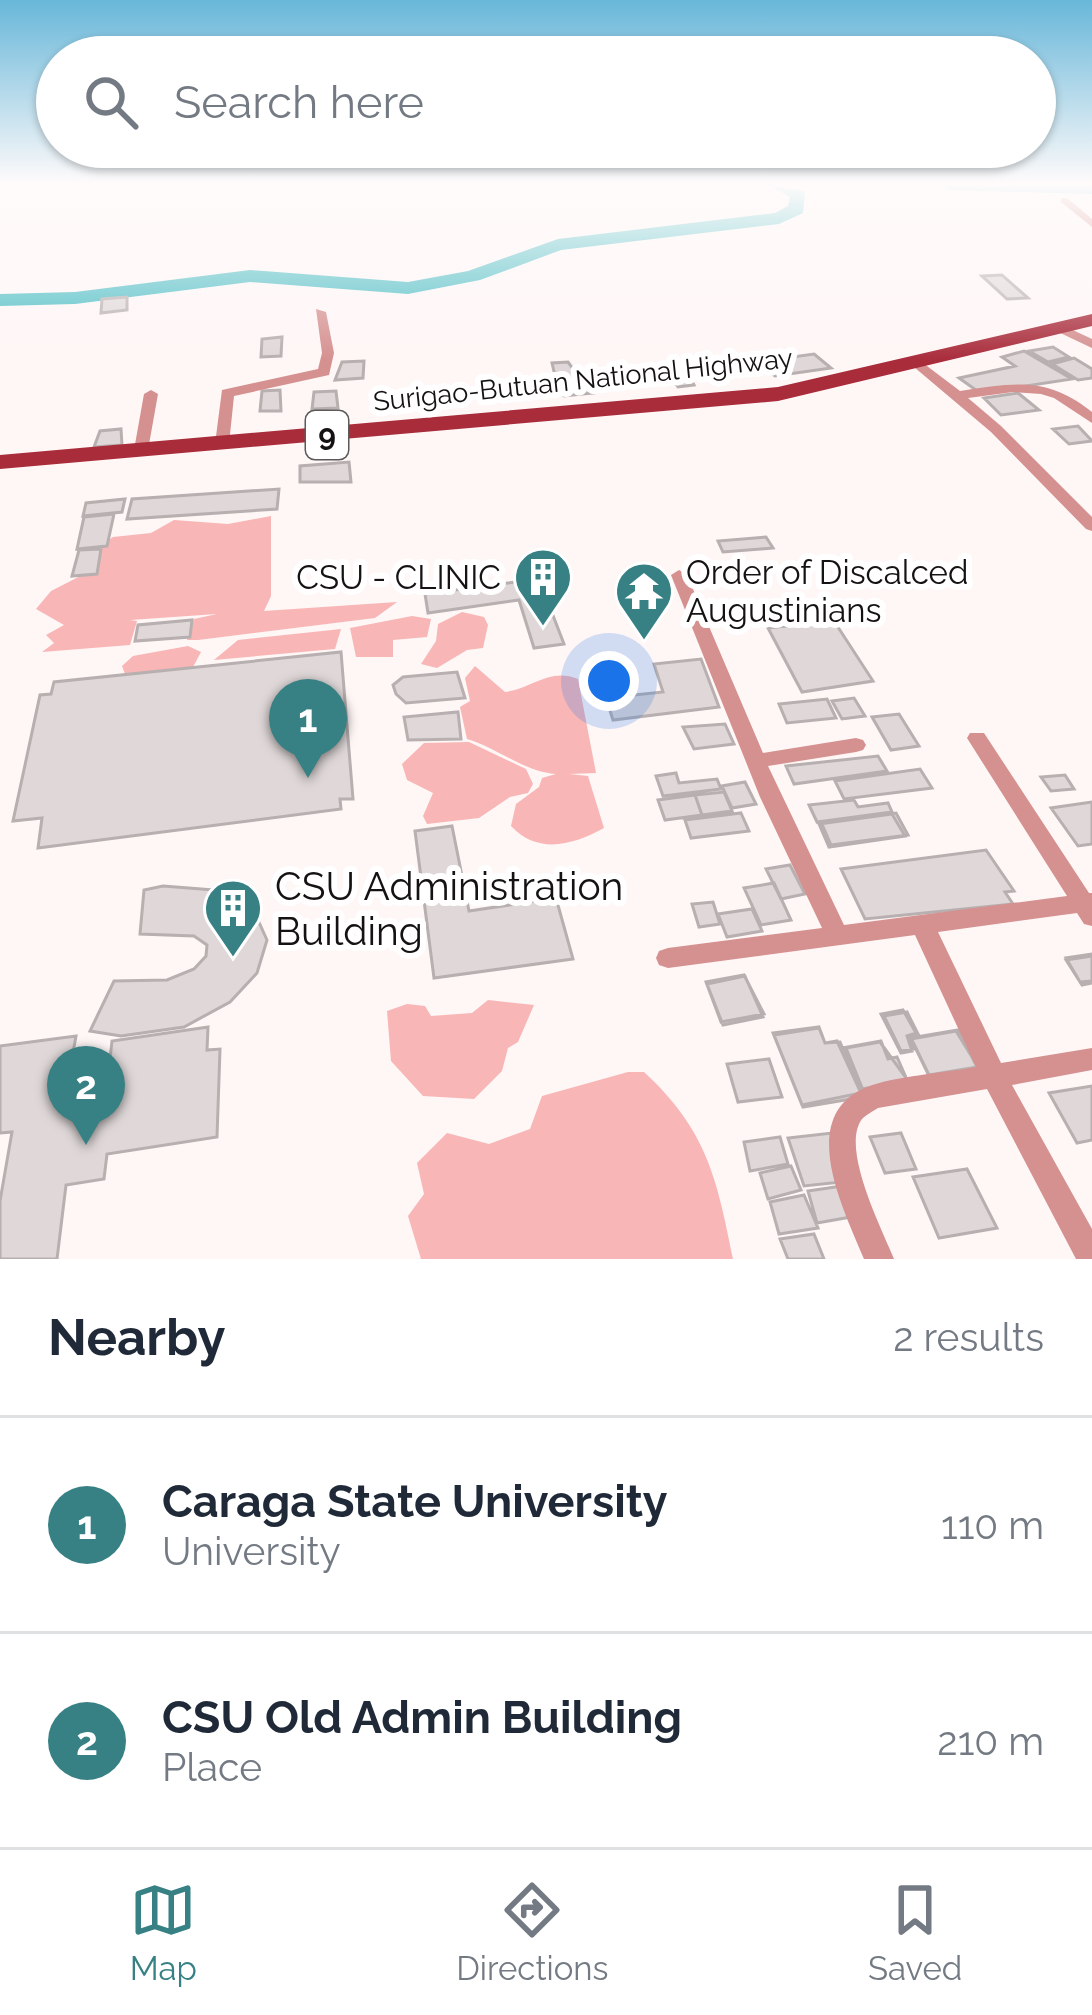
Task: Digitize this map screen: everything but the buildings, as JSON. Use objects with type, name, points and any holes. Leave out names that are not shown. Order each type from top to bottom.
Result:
[{"type":"main road","name":"Surigao-Butuan National Highway","points":[[0,462],[733,400],[919,364],[1092,320]]},
{"type":"street","points":[[222,444],[227,392],[324,372],[328,353],[320,312]]},
{"type":"street","points":[[1060,328],[1092,344]]},
{"type":"street","points":[[919,364],[1092,526]]},
{"type":"street","points":[[956,396],[1040,387],[1066,396],[1092,419]]},
{"type":"street","points":[[141,450],[152,394]]},
{"type":"street","points":[[679,575],[756,761],[837,935]]},
{"type":"street","points":[[668,958],[922,924],[1089,908],[977,738]]},
{"type":"street","points":[[756,761],[856,745]]},
{"type":"street","points":[[922,924],[992,1073],[1092,1259]]},
{"type":"street","points":[[879,1259],[841,1144],[841,1123],[860,1101],[992,1073],[1092,1059]]},
{"type":"shaded area","points":[[271,516],[271,596],[264,611],[397,602],[375,618],[198,640],[187,640],[194,619],[217,614],[130,620],[137,621],[130,645],[42,652],[54,643],[46,635],[64,625],[36,609],[51,591],[98,567],[95,549],[113,537],[151,533],[174,520],[228,524]]},
{"type":"shaded area","points":[[462,612],[484,617],[488,625],[483,648],[467,650],[437,668],[421,664],[436,641],[438,624]]},
{"type":"shaded area","points":[[412,616],[431,619],[427,637],[393,640],[393,657],[356,657],[350,628]]},
{"type":"shaded area","points":[[341,629],[335,649],[214,660],[238,640]]},
{"type":"shaded area","points":[[188,646],[201,652],[193,667],[125,674],[122,666],[133,656]]},
{"type":"shaded area","points":[[475,666],[505,692],[549,677],[578,679],[596,773],[569,774],[588,776],[604,828],[580,839],[544,844],[511,826],[516,804],[539,787],[542,778],[556,774],[533,769],[467,739],[460,707],[470,701],[465,678]]},
{"type":"shaded area","points":[[469,742],[526,769],[533,784],[528,793],[510,797],[479,818],[427,824],[423,816],[433,793],[407,780],[402,764],[424,743]]},
{"type":"shaded area","points":[[488,1000],[534,1005],[518,1042],[508,1048],[502,1071],[474,1099],[423,1096],[391,1061],[387,1011],[407,1004],[425,1006],[431,1016],[472,1013]]},
{"type":"shaded area","points":[[628,1072],[644,1072],[696,1136],[714,1180],[733,1259],[421,1259],[408,1216],[424,1194],[417,1163],[447,1133],[489,1144],[530,1129],[542,1096]]},
{"type":"waterway","points":[[0,300],[75,298],[250,276],[408,288],[473,276],[568,244]]},
{"type":"place","name":"CSU - CLINIC","points":[[543,628]]},
{"type":"place","name":"Order of Discalced Augustinians","points":[[644,642]]},
{"type":"place","name":"Caraga State University","points":[[308,778]]},
{"type":"place","name":"CSU Administration Building","points":[[233,959]]},
{"type":"place","name":"CSU Old Admin Building","points":[[86,1145]]}]
